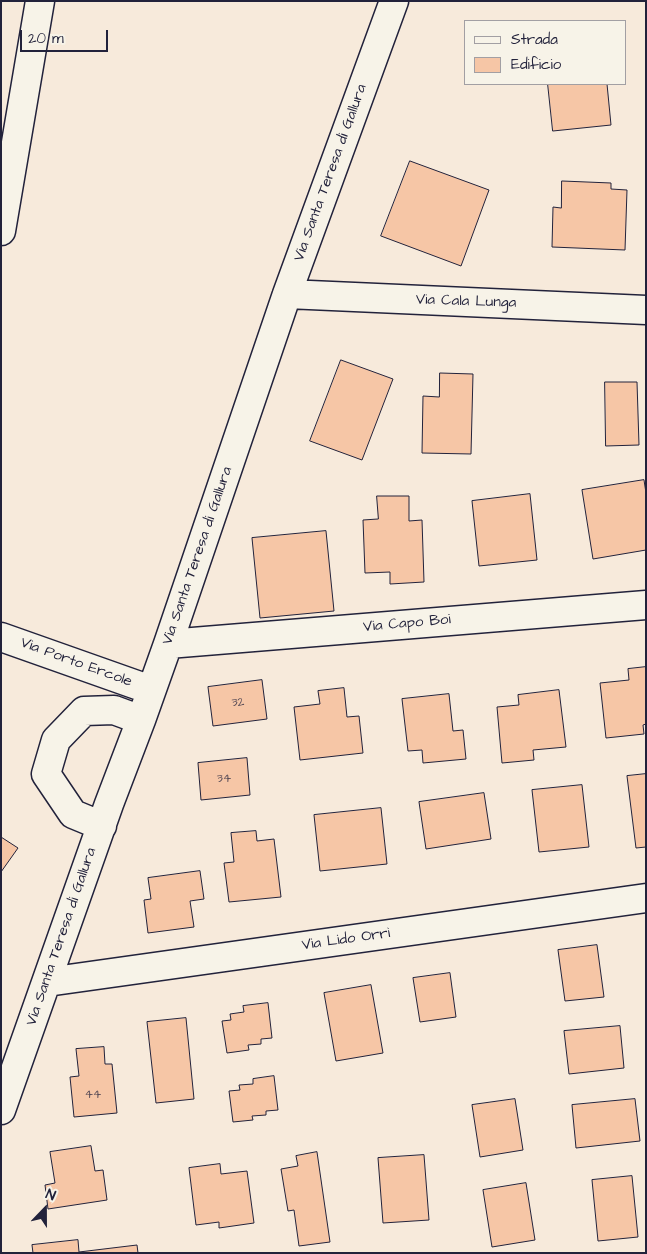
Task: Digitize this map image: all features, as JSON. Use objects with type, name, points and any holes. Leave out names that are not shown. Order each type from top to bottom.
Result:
[{"type":"street","points":[[1,232],[40,1]]},
{"type":"street","name":"Via Santa Teresa di Gallura","points":[[1,1110],[168,644],[287,294],[394,1]]},
{"type":"street","name":"Via Cala Lunga","points":[[287,294],[646,310]]},
{"type":"street","name":"Via Capo Boi","points":[[168,644],[646,605]]},
{"type":"street","name":"Via Porto Ercole","points":[[1,637],[151,690]]},
{"type":"street","points":[[102,826],[73,814],[46,774],[56,740],[84,711],[114,710],[141,720]]},
{"type":"street","name":"Via Lido Orrì","points":[[47,982],[646,898]]},
{"type":"building","points":[[548,85],[607,85],[611,125],[553,131]]},
{"type":"building","points":[[410,161],[489,190],[461,266],[381,236]]},
{"type":"building","points":[[562,181],[611,183],[611,189],[627,190],[625,250],[552,247],[553,207],[561,208]]},
{"type":"building","points":[[341,360],[393,379],[362,460],[310,441]]},
{"type":"building","points":[[440,373],[473,374],[471,454],[422,453],[423,396],[439,397]]},
{"type":"building","points":[[605,382],[637,382],[639,445],[606,446]]},
{"type":"building","points":[[644,480],[646,493],[646,550],[593,559],[582,490]]},
{"type":"building","points":[[530,494],[537,560],[479,566],[472,501]]},
{"type":"building","points":[[377,496],[409,496],[409,521],[422,520],[424,582],[390,584],[390,572],[365,573],[363,520],[378,519]]},
{"type":"building","points":[[326,531],[334,611],[260,618],[252,538]]},
{"type":"building","points":[[646,667],[646,724],[643,725],[644,734],[606,738],[600,683],[629,680],[628,669]]},
{"type":"building","points":[[262,680],[267,719],[213,726],[208,687]]},
{"type":"building","points":[[344,688],[347,717],[359,716],[363,753],[300,760],[294,707],[320,704],[318,691]]},
{"type":"building","points":[[559,690],[566,747],[533,750],[534,760],[502,763],[497,707],[519,705],[518,695]]},
{"type":"building","points":[[449,694],[453,731],[463,730],[466,759],[423,763],[422,750],[408,751],[402,699]]},
{"type":"building","points":[[247,758],[250,795],[201,800],[198,763]]},
{"type":"building","points":[[646,774],[646,847],[636,848],[627,776]]},
{"type":"building","points":[[582,785],[589,847],[539,852],[532,790]]},
{"type":"building","points":[[484,793],[491,839],[426,849],[419,802]]},
{"type":"building","points":[[381,808],[387,864],[320,871],[314,815]]},
{"type":"building","points":[[256,831],[257,841],[274,839],[281,897],[229,902],[224,863],[234,862],[231,833]]},
{"type":"building","points":[[1,837],[18,848],[1,872]]},
{"type":"building","points":[[200,871],[204,899],[190,901],[194,927],[148,933],[144,900],[151,899],[148,878]]},
{"type":"building","points":[[597,945],[604,997],[565,1001],[558,950]]},
{"type":"building","points":[[450,973],[456,1017],[420,1022],[413,978]]},
{"type":"building","points":[[371,985],[383,1053],[336,1061],[324,993]]},
{"type":"building","points":[[268,1003],[272,1038],[261,1039],[261,1044],[248,1045],[249,1050],[227,1053],[222,1021],[231,1020],[230,1014],[244,1012],[243,1006]]},
{"type":"building","points":[[186,1018],[194,1099],[156,1103],[147,1022]]},
{"type":"building","points":[[620,1026],[624,1068],[569,1074],[564,1031]]},
{"type":"building","points":[[104,1047],[105,1064],[112,1064],[117,1113],[74,1117],[70,1077],[79,1076],[76,1049]]},
{"type":"building","points":[[274,1076],[278,1110],[266,1111],[266,1115],[252,1116],[253,1120],[233,1122],[229,1091],[240,1090],[239,1085],[253,1084],[253,1079]]},
{"type":"building","points":[[515,1099],[523,1150],[480,1157],[472,1105]]},
{"type":"building","points":[[635,1099],[640,1141],[576,1148],[572,1105]]},
{"type":"building","points":[[91,1146],[95,1171],[103,1170],[107,1200],[48,1209],[45,1185],[55,1183],[50,1152]]},
{"type":"building","points":[[317,1152],[330,1242],[299,1246],[294,1210],[288,1211],[281,1169],[298,1166],[296,1156]]},
{"type":"building","points":[[424,1155],[429,1220],[383,1223],[378,1158]]},
{"type":"building","points":[[220,1164],[221,1174],[247,1171],[254,1223],[219,1228],[219,1222],[196,1225],[189,1168]]},
{"type":"building","points":[[632,1176],[638,1237],[598,1241],[592,1180]]},
{"type":"building","points":[[526,1183],[535,1240],[492,1247],[483,1190]]},
{"type":"building","points":[[78,1240],[79,1252],[137,1245],[138,1253],[33,1253],[32,1245]]}]
